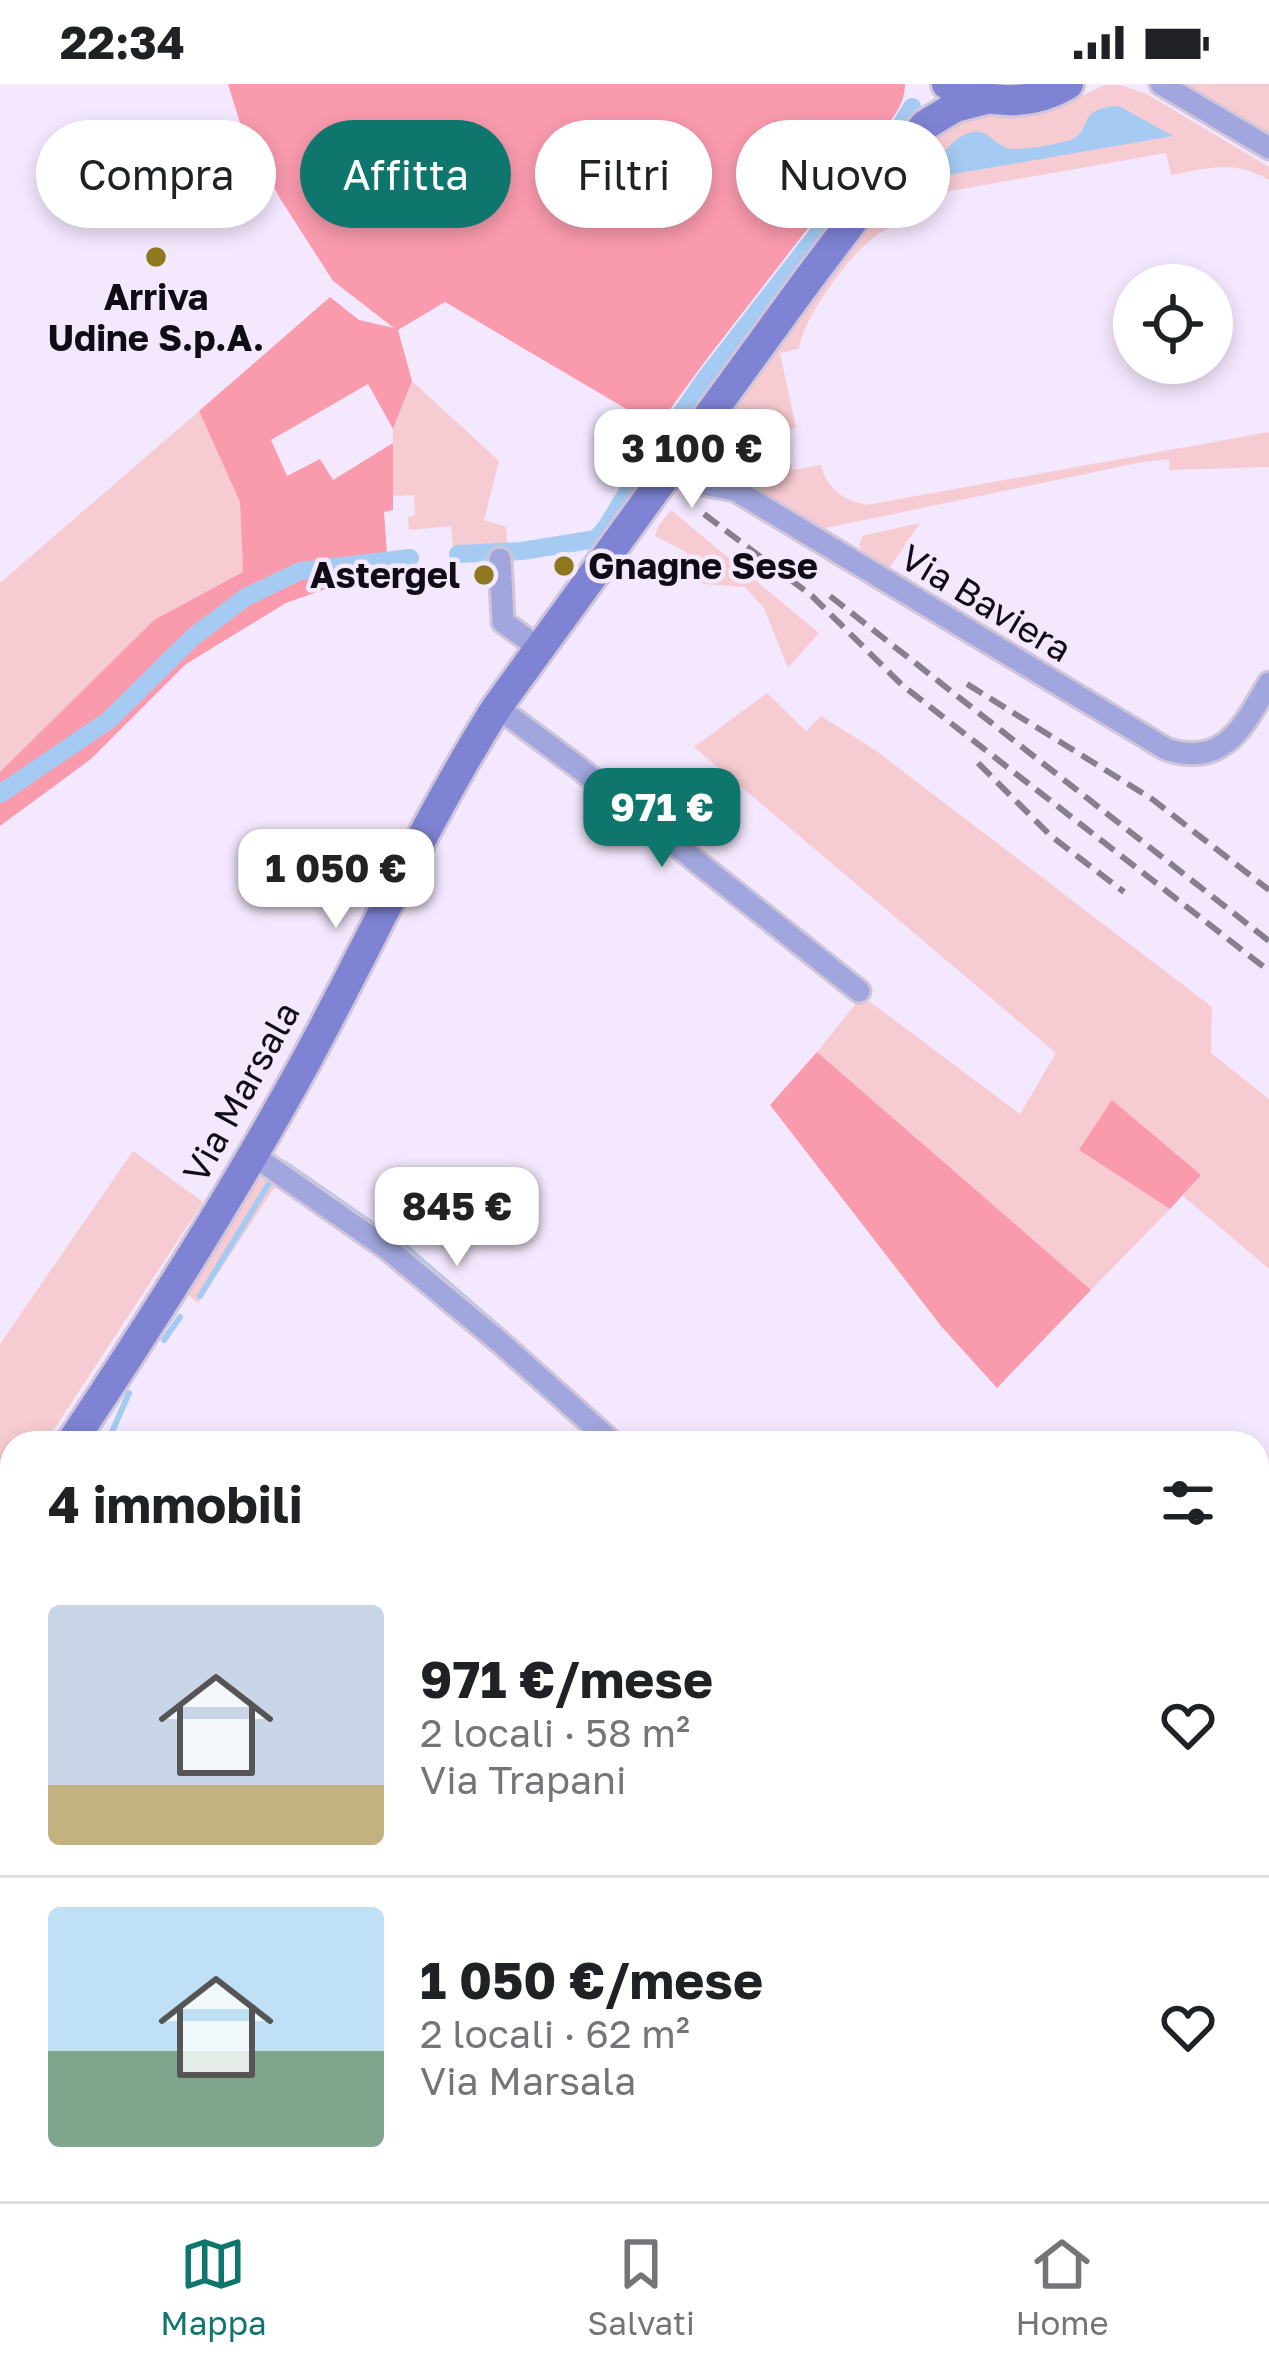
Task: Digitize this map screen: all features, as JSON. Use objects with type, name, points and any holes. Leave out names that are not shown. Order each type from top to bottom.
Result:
[{"type":"street","points":[[926,120],[928,84]]},
{"type":"street","points":[[947,84],[986,99],[1011,101],[1035,98],[1068,84]]},
{"type":"street","points":[[1161,84],[1269,148]]},
{"type":"street","points":[[933,120],[955,107],[986,99]]},
{"type":"street","name":"Via Marsala","points":[[79,1431],[253,1155],[455,775],[497,707],[849,228]]},
{"type":"street","name":"Via Baviera","points":[[680,456],[698,483],[735,490],[1156,744],[1186,755],[1209,753],[1242,726],[1269,683]]},
{"type":"street","points":[[500,559],[503,622],[540,649]]},
{"type":"street","points":[[497,707],[859,991]]},
{"type":"street","points":[[253,1155],[389,1250],[600,1431]]},
{"type":"shaded area","points":[[228,84],[905,84],[891,120],[736,120],[736,228],[808,228],[657,427],[445,302],[398,330],[412,381],[393,429],[368,384],[271,440],[287,476],[320,459],[333,480],[393,443],[393,510],[384,512],[388,567],[286,603],[186,664],[91,759],[0,826],[0,772],[154,620],[243,572],[240,502],[199,411],[330,297],[359,320],[394,328],[333,281],[281,200],[276,191],[276,120],[239,120]]},
{"type":"shaded area","points":[[1182,84],[1269,84],[1269,135]]},
{"type":"shaded area","points":[[1105,85],[1120,85],[1147,94],[1269,167],[1269,180],[1232,167],[1171,175],[1166,153],[950,191],[950,124],[982,114],[1037,116]]},
{"type":"shaded area","points":[[864,228],[892,228],[862,247],[839,274],[808,322],[799,349],[780,353],[796,428],[785,431],[792,470],[821,465],[838,492],[867,505],[1269,432],[1269,467],[1169,470],[1169,459],[1138,463],[821,529],[731,473],[718,445],[723,419]]},
{"type":"shaded area","points":[[412,381],[499,461],[484,520],[506,527],[507,544],[453,547],[451,526],[409,530],[408,517],[415,515],[414,495],[392,496],[393,429]]},
{"type":"shaded area","points":[[199,411],[240,502],[243,573],[154,620],[0,772],[0,583]]},
{"type":"shaded area","points":[[671,510],[819,633],[788,668],[764,608],[745,587],[703,584],[686,552],[655,536]]},
{"type":"shaded area","points":[[920,523],[889,569],[859,546],[866,535]]},
{"type":"shaded area","points":[[767,693],[806,731],[821,716],[875,750],[1212,1007],[1211,1053],[1269,1099],[1269,1269],[1183,1196],[1200,1175],[1079,1150],[1170,1209],[1091,1290],[817,1052],[862,996],[1020,1114],[1056,1053],[694,747]]},
{"type":"shaded area","points":[[817,1052],[1091,1290],[997,1388],[941,1326],[770,1105]]},
{"type":"shaded area","points":[[1112,1100],[1201,1175],[1170,1209],[1079,1150]]},
{"type":"shaded area","points":[[133,1151],[203,1202],[53,1431],[0,1431],[0,1344]]},
{"type":"shaded area","points":[[259,1173],[277,1184],[198,1303],[181,1289]]},
{"type":"water","points":[[1119,106],[1173,136],[950,175],[950,146],[971,132],[1006,148],[1049,145],[1077,136],[1090,116]]},
{"type":"waterway","points":[[458,554],[522,551],[596,539],[705,379],[912,107]]},
{"type":"waterway","points":[[0,794],[109,720],[193,637],[246,597],[300,571],[410,558]]},
{"type":"waterway","points":[[282,1165],[408,1249],[497,1326]]},
{"type":"waterway","points":[[200,1296],[270,1182]]},
{"type":"waterway","points":[[164,1340],[180,1317]]},
{"type":"waterway","points":[[518,1345],[615,1431]]},
{"type":"waterway","points":[[112,1431],[129,1393]]},
{"type":"railway","points":[[704,514],[812,596],[902,685],[1269,971]]},
{"type":"railway","points":[[830,596],[1269,941]]},
{"type":"railway","points":[[967,684],[1152,799],[1269,890]]},
{"type":"railway","points":[[978,763],[1051,836],[1124,892]]},
{"type":"place","name":"Arriva Udine S.p.A.","points":[[156,257]]},
{"type":"place","name":"Gnagne Sese","points":[[564,566]]},
{"type":"place","name":"Astergel","points":[[484,575]]}]
